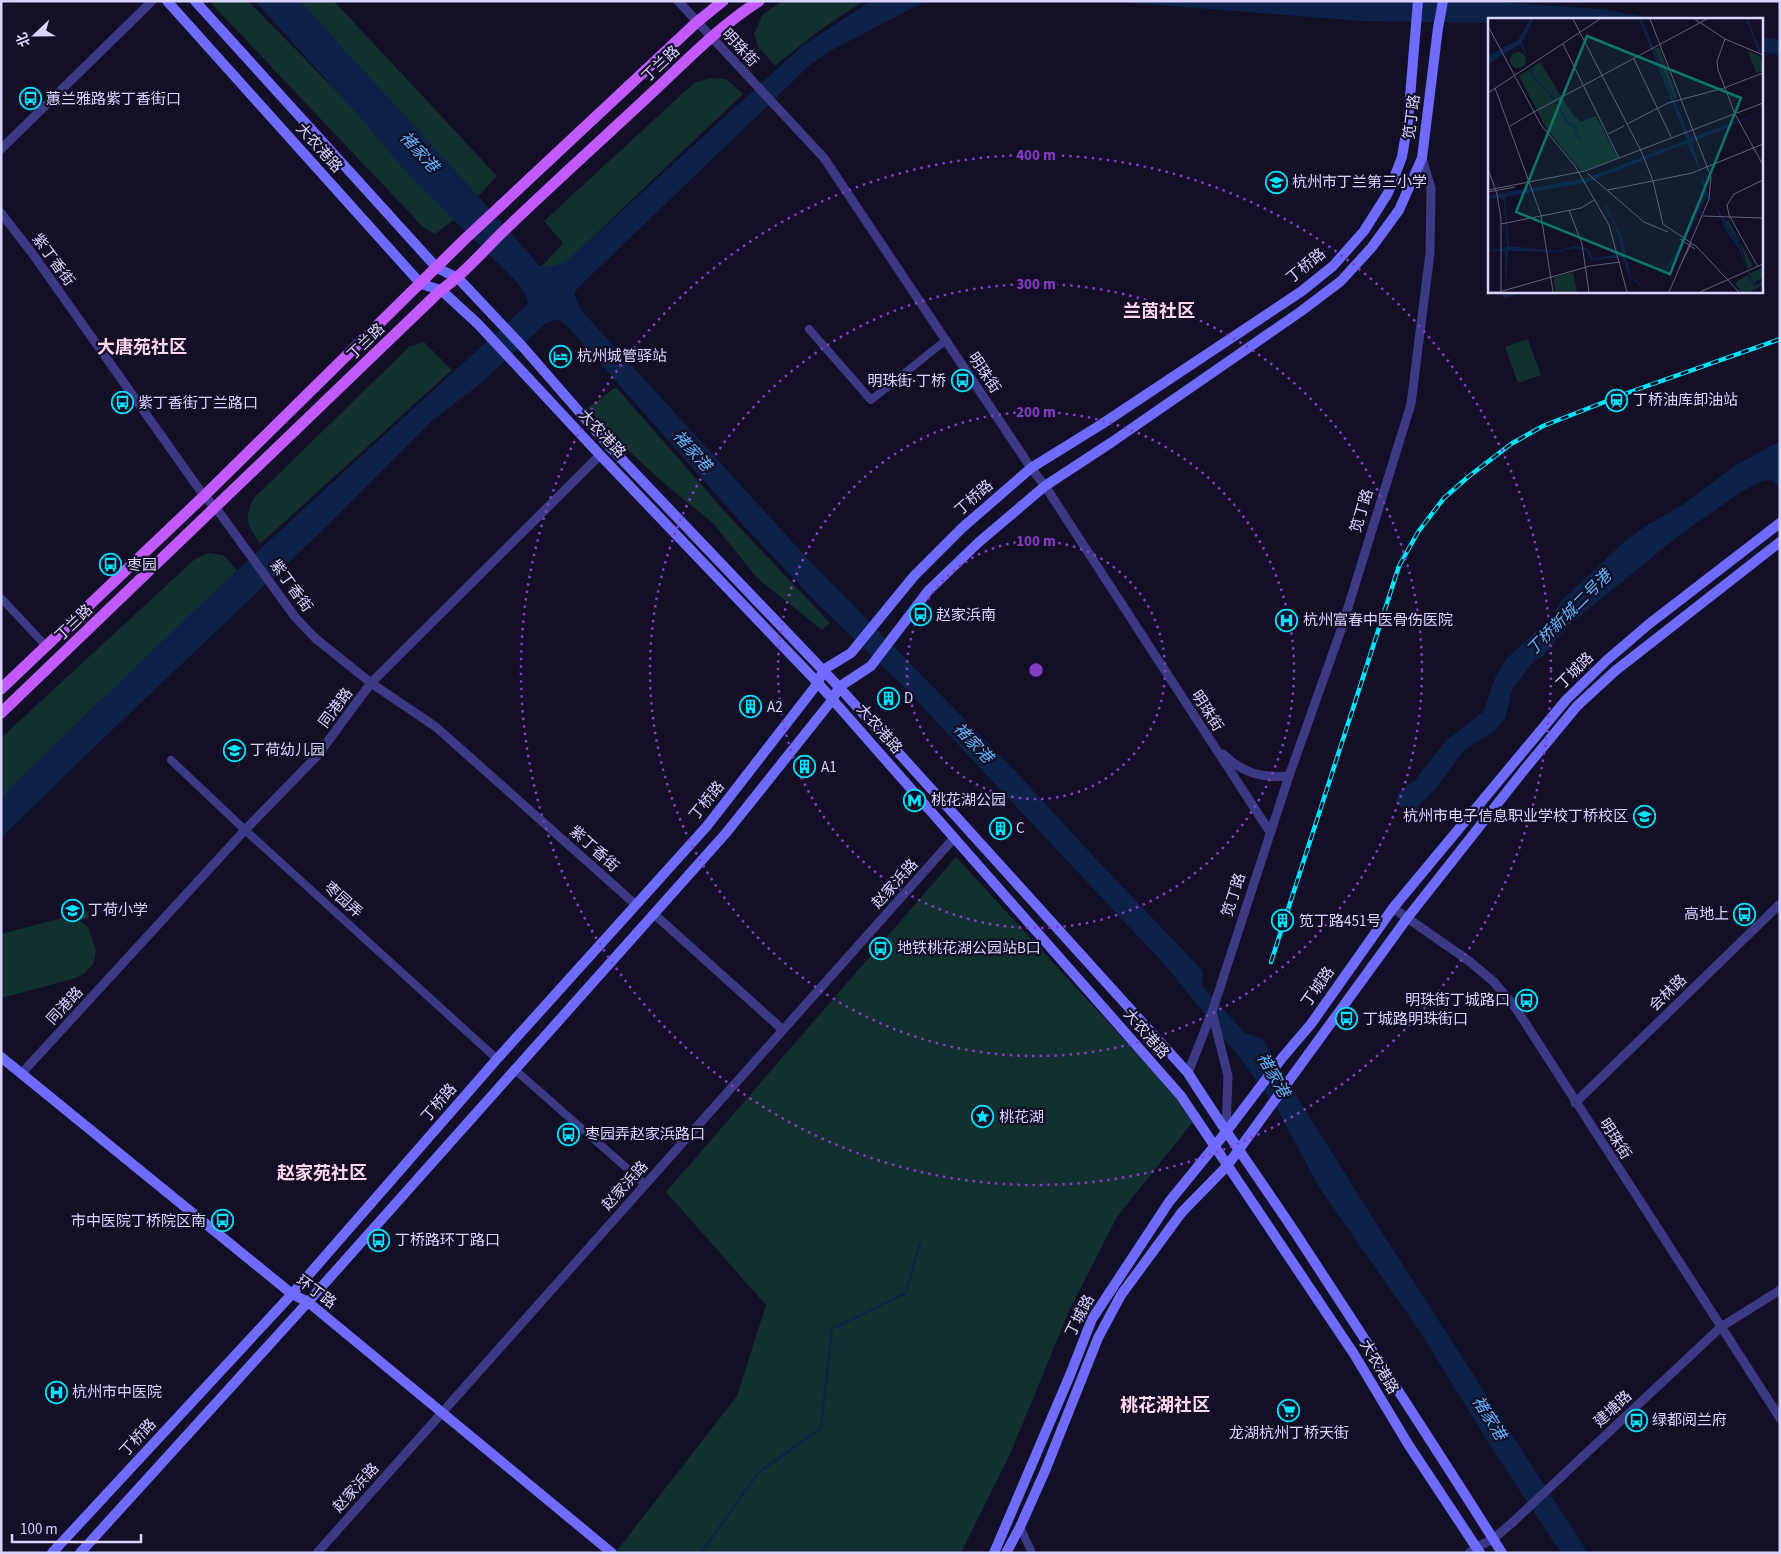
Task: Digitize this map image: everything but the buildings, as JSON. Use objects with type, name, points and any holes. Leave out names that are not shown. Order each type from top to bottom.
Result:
[{"type":"main road","name":"大农港路","points":[[167,1],[421,284],[441,290],[478,324],[600,455],[818,683],[1181,1096],[1354,1354],[1475,1551]]},
{"type":"main road","name":"大农港路","points":[[195,1],[437,268],[458,278],[522,346],[610,446],[839,687],[1188,1073],[1502,1553]]},
{"type":"main road","name":"丁兰路","points":[[1,689],[204,496],[465,239],[697,22],[723,1]]},
{"type":"main road","name":"丁兰路","points":[[1,713],[441,290],[458,278],[481,252],[519,216],[711,38],[759,1]]},
{"type":"main road","name":"笕丁路","points":[[1408,121],[1418,1]]},
{"type":"main road","name":"笕丁路","points":[[1422,158],[1443,1]]},
{"type":"main road","name":"丁桥路","points":[[52,1553],[292,1294],[497,1059],[707,826],[818,683],[823,670],[851,653],[914,576],[962,528],[1031,468],[1102,424],[1302,291],[1333,266],[1364,231],[1388,193],[1402,157],[1408,121]]},
{"type":"main road","points":[[80,1553],[308,1302],[726,833],[832,699],[839,687],[871,666],[928,591],[979,542],[1045,486],[1259,340],[1341,281],[1372,246],[1399,210],[1422,158]]},
{"type":"main road","name":"丁城路","points":[[994,1553],[1092,1319],[1169,1202],[1311,1024],[1393,908],[1566,700],[1649,624],[1780,523]]},
{"type":"main road","name":"丁城路","points":[[1006,1553],[1045,1471],[1098,1338],[1121,1295],[1182,1212],[1228,1166],[1408,917],[1524,770],[1578,706],[1615,671],[1780,542]]},
{"type":"main road","name":"环丁路","points":[[1,1057],[292,1294],[308,1302],[612,1553]]},
{"type":"street","points":[[1,149],[152,1]]},
{"type":"street","name":"明珠街","points":[[678,1],[824,158],[1031,468],[1045,486],[1270,832]]},
{"type":"street","name":"笕丁路","points":[[1188,1073],[1212,1012],[1270,832],[1341,630],[1411,404],[1430,254],[1431,188],[1422,158]]},
{"type":"street","name":"紫丁香街","points":[[1,213],[32,253],[204,496],[216,508],[295,617],[315,638],[371,684],[436,727],[635,904]]},
{"type":"street","points":[[809,329],[871,400],[946,340]]},
{"type":"street","name":"同港路","points":[[21,1074],[245,830],[317,756],[371,684],[600,455]]},
{"type":"street","points":[[1,598],[46,646]]},
{"type":"street","points":[[1210,740],[1229,760],[1247,772],[1269,778],[1289,776]]},
{"type":"street","name":"枣园弄","points":[[171,760],[245,830],[497,1059]]},
{"type":"street","name":"赵家浜路","points":[[317,1553],[954,838]]},
{"type":"street","name":"会林路","points":[[1575,1103],[1780,904]]},
{"type":"street","name":"明珠街","points":[[1393,908],[1469,961],[1494,982],[1515,1007],[1575,1103],[1780,1418]]},
{"type":"street","points":[[654,914],[783,1030]]},
{"type":"street","points":[[1212,1012],[1228,1076],[1226,1132]]},
{"type":"street","points":[[514,1069],[645,1184]]},
{"type":"street","name":"建塘路","points":[[1475,1551],[1513,1522],[1721,1327],[1780,1290]]},
{"type":"street","points":[[1020,1527],[1032,1553]]},
{"type":"green space","points":[[209,1],[248,1],[459,216],[435,234],[424,228]]},
{"type":"green space","points":[[286,1],[334,1],[497,176],[475,200]]},
{"type":"green space","points":[[783,1],[865,1],[819,31],[775,66],[758,46],[754,34],[763,14]]},
{"type":"green space","points":[[710,78],[726,79],[743,94],[557,271],[542,266],[563,243],[544,221],[694,83]]},
{"type":"green space","points":[[1528,339],[1541,375],[1518,383],[1505,347]]},
{"type":"green space","points":[[424,342],[452,370],[260,544],[248,522],[249,511],[254,498],[410,346]]},
{"type":"green space","points":[[616,387],[725,512],[830,623],[822,630],[757,578],[713,523],[666,485],[619,442],[588,408]]},
{"type":"green space","points":[[209,553],[223,555],[238,571],[1,800],[1,738],[195,559]]},
{"type":"green space","points":[[956,857],[1196,1118],[1117,1217],[1069,1311],[1011,1452],[961,1553],[615,1553],[737,1396],[766,1305],[666,1192]]},
{"type":"green space","points":[[89,911],[88,916],[90,918],[78,920],[88,927],[96,950],[94,963],[84,974],[73,979],[1,998],[1,934]]},
{"type":"water","name":"褚家港","points":[[255,1],[300,1],[540,266],[555,266],[569,259],[802,46],[871,1],[930,1],[922,3],[834,49],[812,63],[580,286],[574,293],[580,309],[808,559],[1019,775],[1203,971],[1202,986],[1245,1033],[1263,1039],[1374,1220],[1588,1553],[1561,1553],[1491,1447],[1419,1330],[1319,1187],[1277,1109],[1240,1058],[1166,966],[903,686],[816,602],[745,527],[568,327],[558,319],[546,323],[480,384],[434,419],[326,527],[1,838],[1,798],[196,610],[528,304],[526,295],[516,281],[411,178],[361,118]]},
{"type":"water","points":[[1110,1],[1480,1],[1601,9],[1650,18],[1488,18],[1488,23],[1361,21]]},
{"type":"water","points":[[1764,37],[1780,40],[1780,55],[1764,52]]},
{"type":"water","points":[[1501,292],[1522,292],[1504,299]]},
{"type":"water","name":"丁桥新城二号港","points":[[1780,441],[1780,487],[1771,480],[1762,481],[1741,492],[1681,534],[1570,624],[1542,657],[1534,661],[1512,690],[1505,718],[1495,730],[1463,751],[1438,786],[1411,814],[1396,803],[1398,793],[1415,780],[1446,741],[1484,711],[1495,678],[1507,658],[1553,616],[1560,602],[1625,541],[1649,524],[1684,504],[1736,465]]},
{"type":"waterway","points":[[701,1553],[758,1473],[821,1428],[832,1329],[906,1293],[920,1243]]},
{"type":"railway","points":[[1271,962],[1399,566],[1418,532],[1444,498],[1511,444],[1543,426],[1630,392],[1780,339]]},
{"type":"place","name":"蕙兰雅路紫丁香街口","points":[[30,99]]},
{"type":"place","name":"杭州市丁兰第三小学","points":[[1276,182]]},
{"type":"place","name":"杭州城管驿站","points":[[561,356]]},
{"type":"place","name":"明珠街·丁桥","points":[[962,381]]},
{"type":"place","name":"丁桥油库卸油站","points":[[1617,400]]},
{"type":"place","name":"紫丁香街丁兰路口","points":[[122,403]]},
{"type":"place","name":"枣园","points":[[111,565]]},
{"type":"place","name":"赵家浜南","points":[[920,615]]},
{"type":"place","name":"杭州富春中医骨伤医院","points":[[1287,620]]},
{"type":"place","name":"D","points":[[888,698]]},
{"type":"place","name":"A2","points":[[751,707]]},
{"type":"place","name":"丁荷幼儿园","points":[[234,750]]},
{"type":"place","name":"A1","points":[[805,767]]},
{"type":"place","name":"桃花湖公园","points":[[915,800]]},
{"type":"place","name":"杭州市电子信息职业学校丁桥校区","points":[[1644,816]]},
{"type":"place","name":"C","points":[[1000,828]]},
{"type":"place","name":"丁荷小学","points":[[72,910]]},
{"type":"place","name":"高地上","points":[[1745,914]]},
{"type":"place","name":"笕丁路451号","points":[[1283,921]]},
{"type":"place","name":"地铁桃花湖公园站B口","points":[[881,948]]},
{"type":"place","name":"明珠街丁城路口","points":[[1526,1000]]},
{"type":"place","name":"丁城路明珠街口","points":[[1347,1019]]},
{"type":"place","name":"桃花湖","points":[[983,1117]]},
{"type":"place","name":"枣园弄赵家浜路口","points":[[569,1134]]},
{"type":"place","name":"市中医院丁桥院区南","points":[[222,1221]]},
{"type":"place","name":"丁桥路环丁路口","points":[[379,1240]]},
{"type":"place","name":"杭州市中医院","points":[[56,1392]]},
{"type":"place","name":"龙湖杭州丁桥天街","points":[[1289,1410]]},
{"type":"place","name":"绿都阅兰府","points":[[1636,1420]]},
{"type":"district","name":"兰茵社区","points":[[1159,311]]},
{"type":"district","name":"大唐苑社区","points":[[142,347]]},
{"type":"district","name":"赵家苑社区","points":[[322,1173]]},
{"type":"district","name":"桃花湖社区","points":[[1165,1405]]}]
